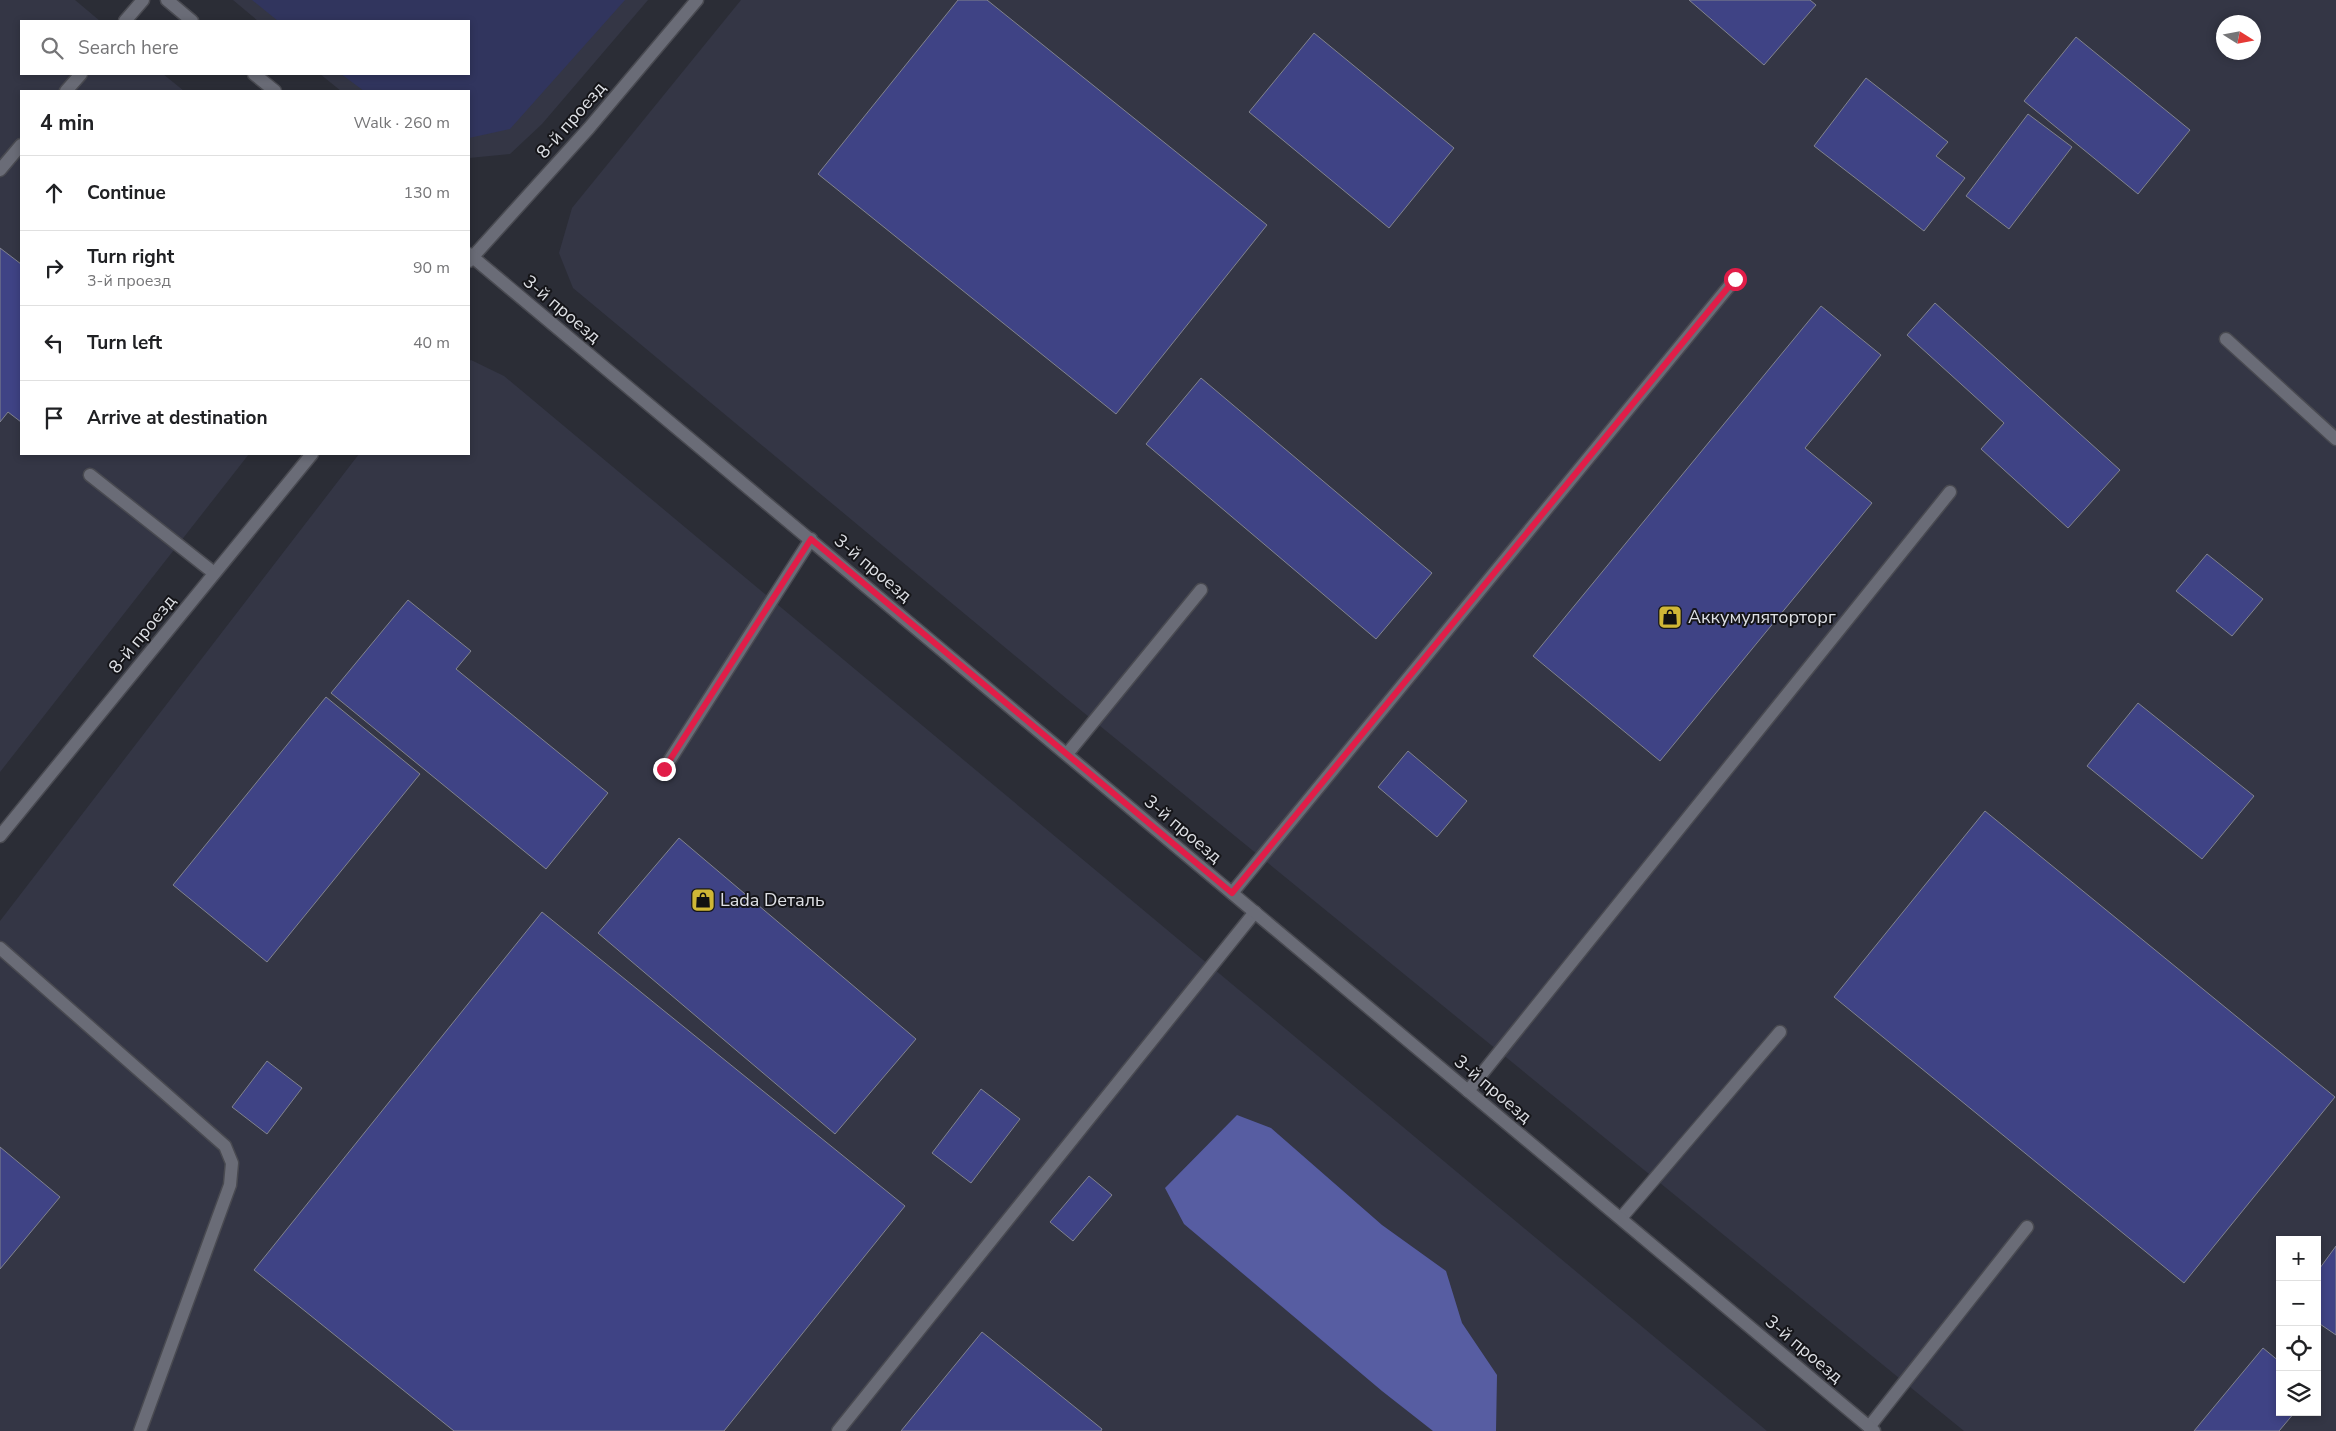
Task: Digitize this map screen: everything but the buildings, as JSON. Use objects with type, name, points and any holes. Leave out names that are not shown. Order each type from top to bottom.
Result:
[{"type":"street","points":[[126,20],[143,0]]},
{"type":"street","points":[[167,0],[191,20]]},
{"type":"street","name":"8-й проезд","points":[[470,258],[589,128],[697,0]]},
{"type":"street","points":[[67,90],[80,75]]},
{"type":"street","points":[[255,75],[274,90]]},
{"type":"street","points":[[0,170],[20,146]]},
{"type":"street","name":"3-й проезд","points":[[470,258],[811,539],[1871,1429]]},
{"type":"street","points":[[1232,893],[1735,279]]},
{"type":"street","points":[[2226,339],[2336,439]]},
{"type":"street","name":"8-й проезд","points":[[2,830],[311,455]]},
{"type":"street","points":[[90,475],[214,573]]},
{"type":"street","points":[[1468,1091],[1950,492]]},
{"type":"street","points":[[664,769],[811,539]]},
{"type":"street","points":[[1067,754],[1201,590]]},
{"type":"street","points":[[838,1431],[1255,912]]},
{"type":"street","points":[[0,948],[226,1146],[232,1163],[230,1185],[140,1431]]},
{"type":"street","points":[[1621,1218],[1780,1032]]},
{"type":"street","points":[[1871,1429],[2027,1227]]},
{"type":"shaded area","points":[[0,0],[75,0],[99,20],[20,20],[20,75],[164,75],[183,90],[20,90],[20,455],[248,455],[0,772]]},
{"type":"shaded area","points":[[233,0],[648,0],[542,124],[510,154],[470,158],[470,90],[340,90],[321,75],[470,75],[470,20],[257,20]]},
{"type":"shaded area","points":[[252,0],[625,0],[510,129],[470,138],[470,90],[363,90],[342,75],[470,75],[470,20],[277,20]]},
{"type":"shaded area","points":[[741,0],[2336,0],[2336,1431],[1964,1431],[1067,699],[573,288],[559,253],[572,208]]},
{"type":"shaded area","points":[[470,360],[504,376],[1767,1431],[0,1431],[0,921],[358,455],[470,455]]},
{"type":"shaded area","points":[[1237,1115],[1271,1128],[1382,1225],[1446,1271],[1462,1323],[1497,1375],[1496,1431],[1433,1431],[1382,1391],[1184,1224],[1165,1188]]},
{"type":"place","name":"Аккумуляторторг","points":[[1670,617]]},
{"type":"place","name":"Lada Dеталь","points":[[703,900]]},
{"type":"route","points":[[664,769],[811,539],[1232,893],[1735,279]]}]
